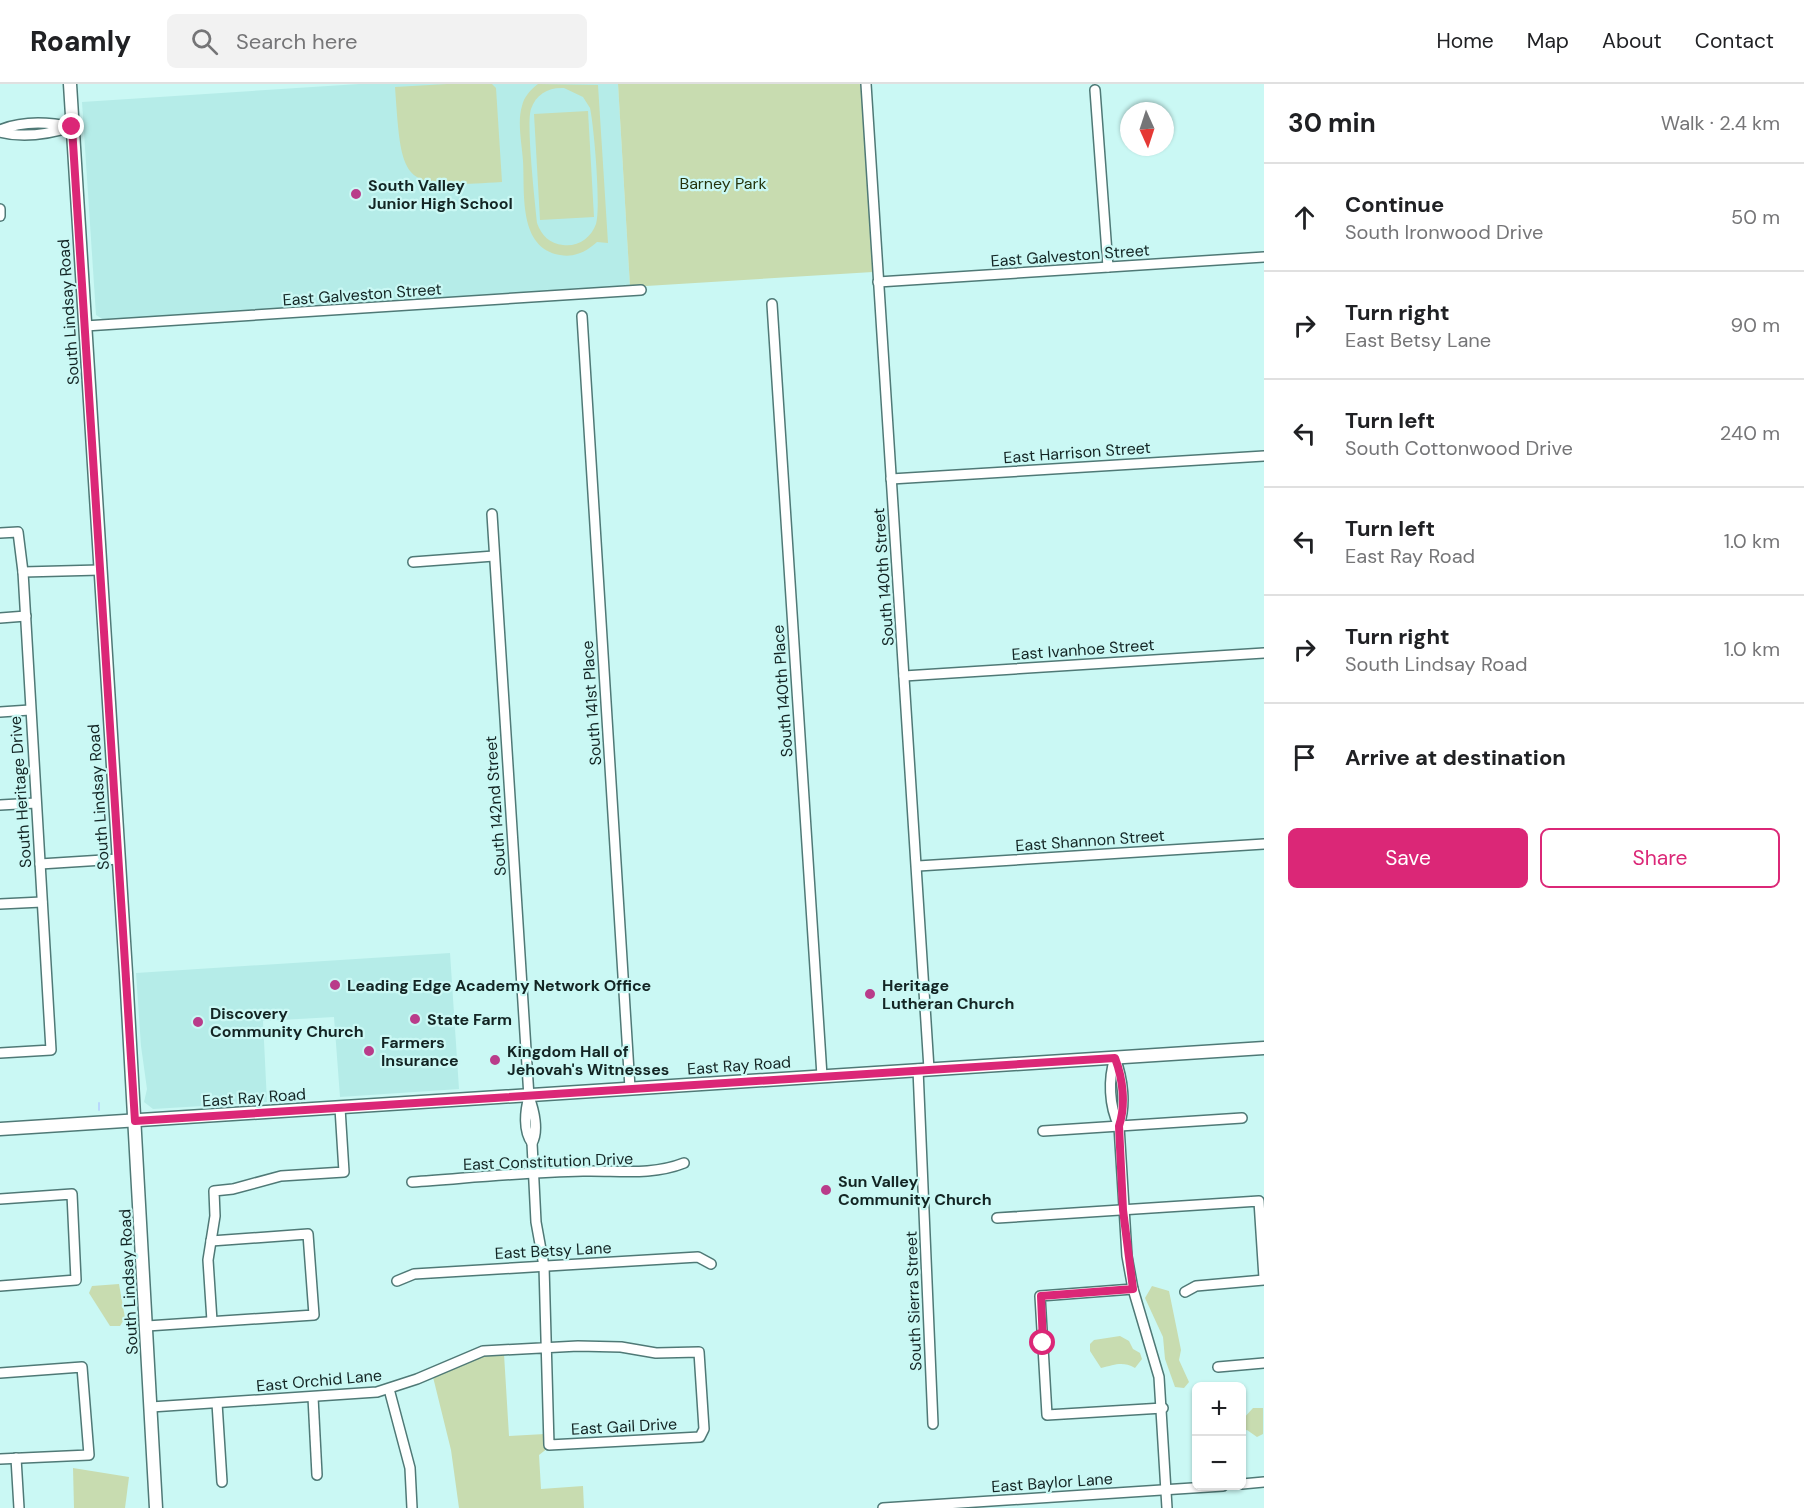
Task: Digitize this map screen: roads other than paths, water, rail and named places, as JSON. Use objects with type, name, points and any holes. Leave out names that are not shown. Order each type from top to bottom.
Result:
[{"type":"main road","name":"South Lindsay Road","points":[[70,84],[135,1121],[156,1508]]},
{"type":"main road","name":"East Ray Road","points":[[0,1129],[529,1097],[630,1088],[1264,1048]]},
{"type":"street","name":"South 140th Street","points":[[866,84],[918,866],[923,1069]]},
{"type":"street","points":[[1095,90],[1108,267]]},
{"type":"street","points":[[0,131],[10,135],[54,133],[72,127]]},
{"type":"street","points":[[0,209],[0,216]]},
{"type":"street","name":"East Galveston Street","points":[[878,282],[1264,257]]},
{"type":"street","name":"East Galveston Street","points":[[85,326],[641,290]]},
{"type":"street","name":"South 140th Place","points":[[772,304],[822,1076]]},
{"type":"street","name":"South 141st Place","points":[[582,316],[630,1088]]},
{"type":"street","name":"East Harrison Street","points":[[891,479],[1264,456]]},
{"type":"street","name":"South 142nd Street","points":[[492,514],[529,1097],[534,1120],[535,1137],[532,1143],[536,1222],[544,1266],[549,1445]]},
{"type":"street","name":"South Heritage Drive","points":[[0,533],[18,532],[22,572],[51,1050],[0,1053]]},
{"type":"street","points":[[413,562],[494,556]]},
{"type":"street","points":[[22,572],[100,570]]},
{"type":"street","points":[[0,618],[26,616]]},
{"type":"street","name":"East Ivanhoe Street","points":[[904,676],[1264,653]]},
{"type":"street","points":[[0,712],[30,710]]},
{"type":"street","points":[[0,805],[36,803]]},
{"type":"street","name":"East Shannon Street","points":[[918,866],[1264,844]]},
{"type":"street","points":[[40,864],[119,859]]},
{"type":"street","points":[[0,904],[42,902]]},
{"type":"street","points":[[1115,1058],[1120,1071],[1123,1114],[1119,1126],[1123,1210],[1133,1289],[1159,1377],[1163,1408],[1167,1508]]},
{"type":"street","name":"South Sierra Street","points":[[923,1069],[933,1424]]},
{"type":"street","points":[[212,1321],[208,1260],[215,1216],[214,1191],[233,1190],[281,1176],[344,1172],[340,1108]]},
{"type":"street","points":[[1043,1131],[1242,1118]]},
{"type":"street","name":"East Constitution Drive","points":[[412,1182],[583,1171],[635,1172],[669,1169],[684,1163]]},
{"type":"street","points":[[0,1198],[72,1194],[76,1280],[0,1286]]},
{"type":"street","points":[[997,1218],[1259,1202],[1264,1279],[1196,1286],[1185,1292]]},
{"type":"street","points":[[147,1326],[314,1315],[308,1234],[211,1241]]},
{"type":"street","name":"East Betsy Lane","points":[[397,1281],[414,1274],[698,1257],[711,1264]]},
{"type":"street","points":[[1133,1289],[1041,1296],[1047,1415],[1163,1408]]},
{"type":"street","name":"East Orchid Lane","points":[[151,1407],[313,1397],[389,1389],[483,1351],[546,1346],[621,1347],[656,1353],[699,1353],[704,1429],[700,1437]]},
{"type":"street","points":[[1218,1367],[1264,1363]]},
{"type":"street","points":[[0,1372],[82,1367],[89,1455],[0,1459]]},
{"type":"street","points":[[389,1389],[410,1468],[412,1508]]},
{"type":"street","points":[[313,1397],[317,1475]]},
{"type":"street","points":[[217,1403],[222,1482]]},
{"type":"street","name":"East Gail Drive","points":[[549,1445],[700,1437]]},
{"type":"street","points":[[16,1458],[18,1508]]},
{"type":"street","points":[[1246,1484],[1264,1482]]},
{"type":"street","name":"East Baylor Lane","points":[[883,1508],[1041,1503],[1192,1488]]},
{"type":"waterway","points":[[99,1103],[99,1110]]},
{"type":"place","name":"South Valley Junior High School","points":[[356,194]]},
{"type":"place","name":"Leading Edge Academy Network Office","points":[[335,985]]},
{"type":"place","name":"Heritage Lutheran Church","points":[[870,994]]},
{"type":"place","name":"State Farm","points":[[415,1019]]},
{"type":"place","name":"Discovery Community Church","points":[[198,1022]]},
{"type":"place","name":"Farmers Insurance","points":[[369,1051]]},
{"type":"place","name":"Kingdom Hall of Jehovah's Witnesses","points":[[495,1060]]},
{"type":"place","name":"Sun Valley Community Church","points":[[826,1190]]},
{"type":"park label","name":"Barney Park","points":[[723,183]]}]
